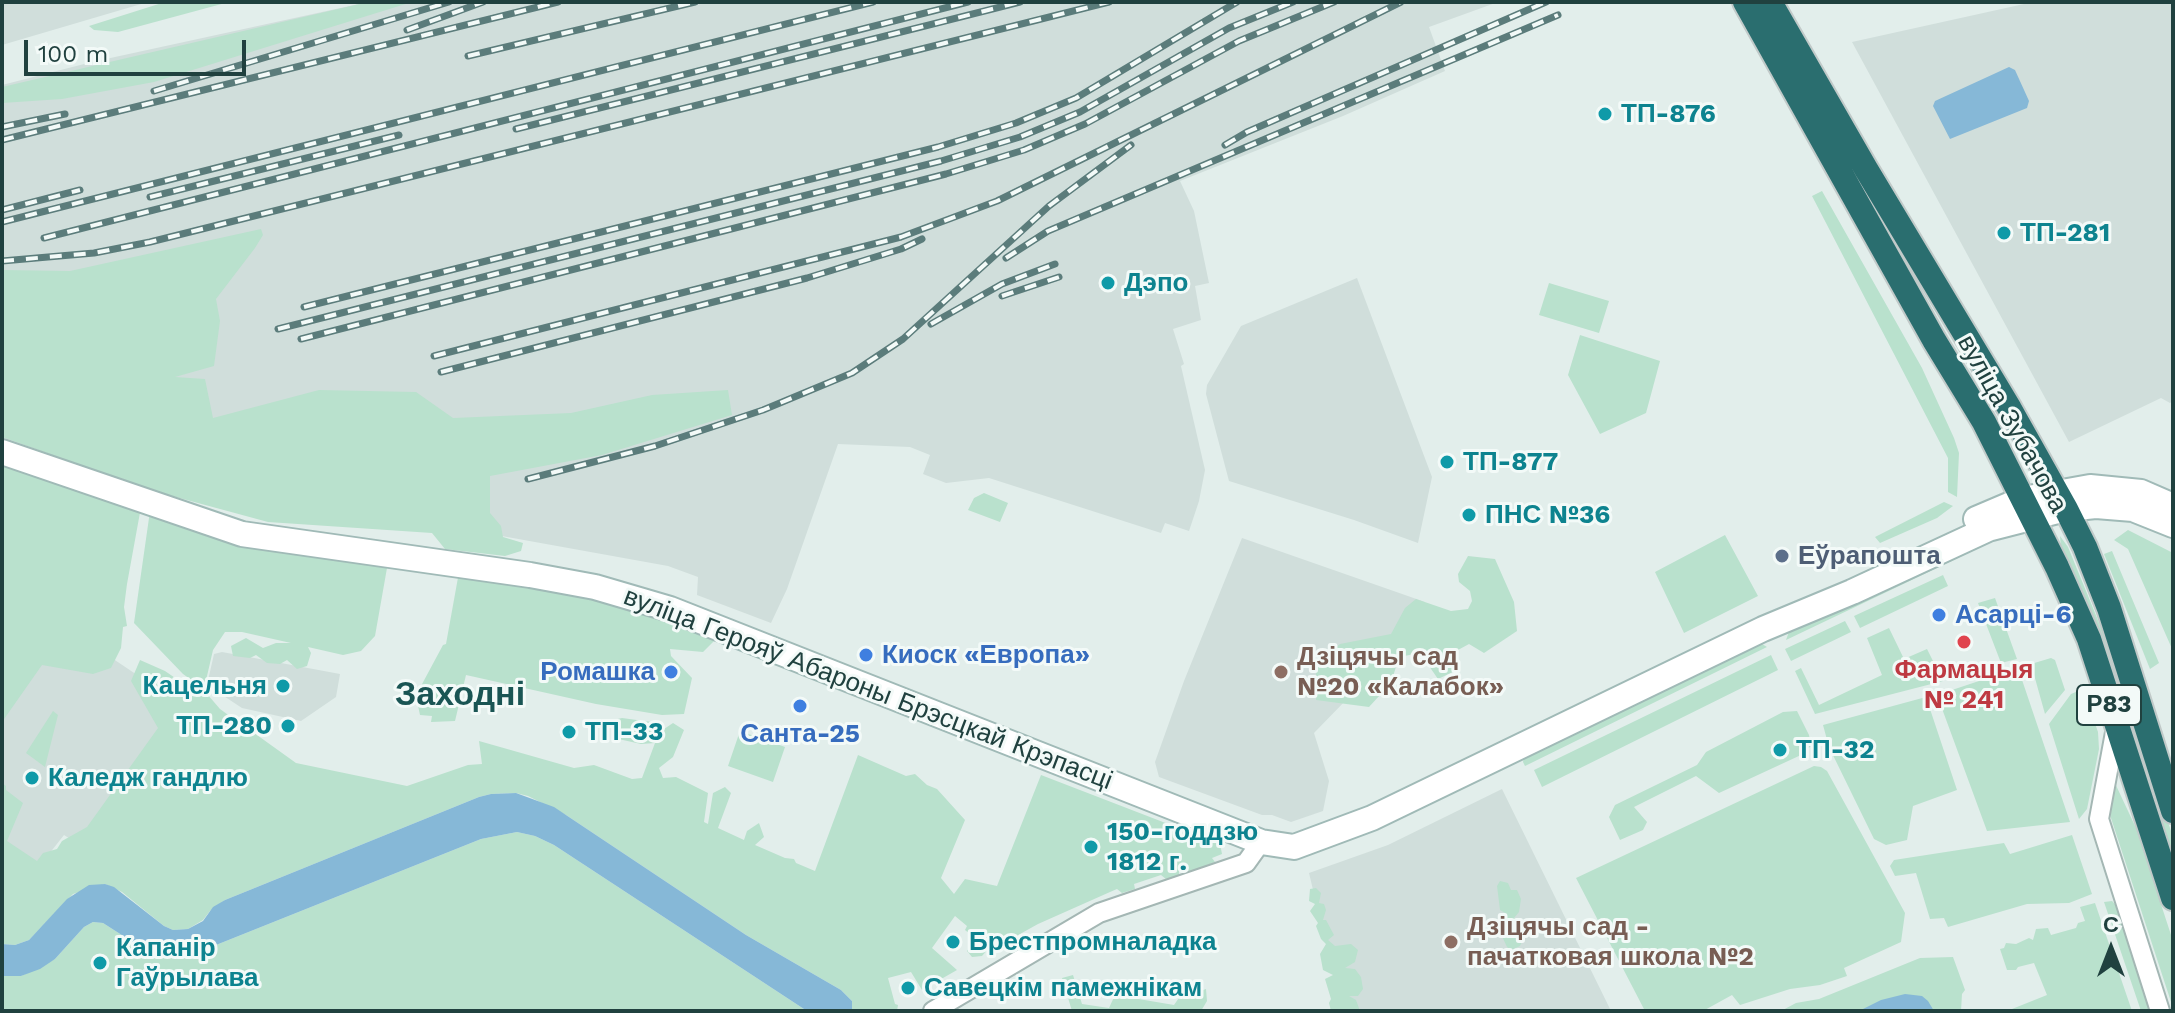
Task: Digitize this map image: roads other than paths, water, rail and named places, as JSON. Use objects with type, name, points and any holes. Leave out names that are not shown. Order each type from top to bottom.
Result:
[{"type":"highway","name":"вуліца Зубачова","points":[[1745,2],[1934,340],[1984,422],[2027,508],[2088,636],[2173,898]]},
{"type":"highway","name":"вуліца Зубачова","points":[[1770,2],[2010,409],[2085,547],[2109,608],[2173,811]]},
{"type":"main road","name":"вуліца Герояў Абароны Брэсцкай Крэпасці","points":[[2,452],[242,534],[530,575],[595,587],[670,609],[1261,842],[1294,847],[1372,818],[1763,629],[1788,612],[1888,561],[2090,487],[2141,492],[2173,506]]},
{"type":"main road","name":"вуліца Герояў Абароны Брэсцкай Крэпасці","points":[[2061,500],[2116,506],[2157,516],[2173,525]]},
{"type":"street","points":[[2116,727],[2099,819],[2160,1011]]},
{"type":"street","points":[[933,1011],[1099,913],[1246,863],[1261,842]]},
{"type":"water","points":[[2009,67],[2015,70],[2029,101],[2027,108],[1950,139],[1933,106],[1935,101]]},
{"type":"water","points":[[516,793],[554,807],[746,935],[841,990],[852,1001],[852,1011],[807,1011],[554,845],[517,832],[481,839],[181,959],[153,955],[103,923],[93,922],[84,927],[55,959],[40,969],[21,976],[2,976],[2,944],[15,945],[29,940],[67,899],[89,885],[114,887],[164,926],[173,930],[188,929],[203,921],[213,907],[225,900],[479,797]]},
{"type":"water","points":[[1905,994],[1922,996],[1934,1011],[1859,1011],[1881,1000]]},
{"type":"railway","points":[[154,91],[449,2]]},
{"type":"railway","points":[[407,30],[483,2]]},
{"type":"railway","points":[[2,140],[558,2]]},
{"type":"railway","points":[[468,56],[695,2]]},
{"type":"railway","points":[[2,222],[873,2]]},
{"type":"railway","points":[[44,238],[968,2]]},
{"type":"railway","points":[[516,129],[1020,2]]},
{"type":"railway","points":[[2,261],[94,253],[150,242],[1109,2]]},
{"type":"railway","points":[[304,307],[938,147],[1016,123],[1076,98],[1237,2]]},
{"type":"railway","points":[[278,329],[941,161],[1020,137],[1080,112],[1229,28],[1293,2]]},
{"type":"railway","points":[[301,339],[946,174],[1024,150],[1085,124],[1239,41],[1334,2]]},
{"type":"railway","points":[[434,356],[901,237],[997,201],[1401,2]]},
{"type":"railway","points":[[1225,145],[1247,132],[1546,2]]},
{"type":"railway","points":[[1006,258],[1048,231],[1558,15]]},
{"type":"railway","points":[[2,127],[65,114]]},
{"type":"railway","points":[[150,197],[399,135]]},
{"type":"railway","points":[[528,479],[655,446],[763,410],[852,373],[903,339],[1049,206],[1131,145]]},
{"type":"railway","points":[[2,210],[80,190]]},
{"type":"railway","points":[[441,372],[807,278],[901,249],[922,239]]},
{"type":"railway","points":[[931,324],[1002,284],[1055,264]]},
{"type":"railway","points":[[1002,296],[1059,277]]},
{"type":"place","name":"ТП-876","points":[[1605,114]]},
{"type":"place","name":"ТП-281","points":[[2004,233]]},
{"type":"place","name":"Дэпо","points":[[1108,283]]},
{"type":"place","name":"ТП-877","points":[[1447,462]]},
{"type":"place","name":"ПНС №36","points":[[1469,515]]},
{"type":"place","name":"Еўрапошта","points":[[1782,556]]},
{"type":"place","name":"Асарці-6","points":[[1939,615]]},
{"type":"place","name":"Фармацыя № 241","points":[[1964,642]]},
{"type":"place","name":"Киоск «Европа»","points":[[866,655]]},
{"type":"place","name":"Ромашка","points":[[671,672]]},
{"type":"place","name":"Дзіцячы сад №20 «Калабок»","points":[[1281,672]]},
{"type":"place","name":"Кацельня","points":[[283,686]]},
{"type":"place","name":"Санта-25","points":[[800,706]]},
{"type":"place","name":"ТП-280","points":[[288,726]]},
{"type":"place","name":"ТП-33","points":[[569,732]]},
{"type":"place","name":"ТП-32","points":[[1780,750]]},
{"type":"place","name":"Каледж гандлю","points":[[32,778]]},
{"type":"place","name":"150-годдзю 1812 г.","points":[[1091,847]]},
{"type":"place","name":"Брестпромналадка","points":[[953,942]]},
{"type":"place","name":"Дзіцячы сад - пачатковая школа №2","points":[[1451,942]]},
{"type":"place","name":"Капанір Гаўрылава","points":[[100,963]]},
{"type":"place","name":"Савецкім памежнікам","points":[[908,988]]},
{"type":"district","name":"Заходні","points":[[460,695]]}]
